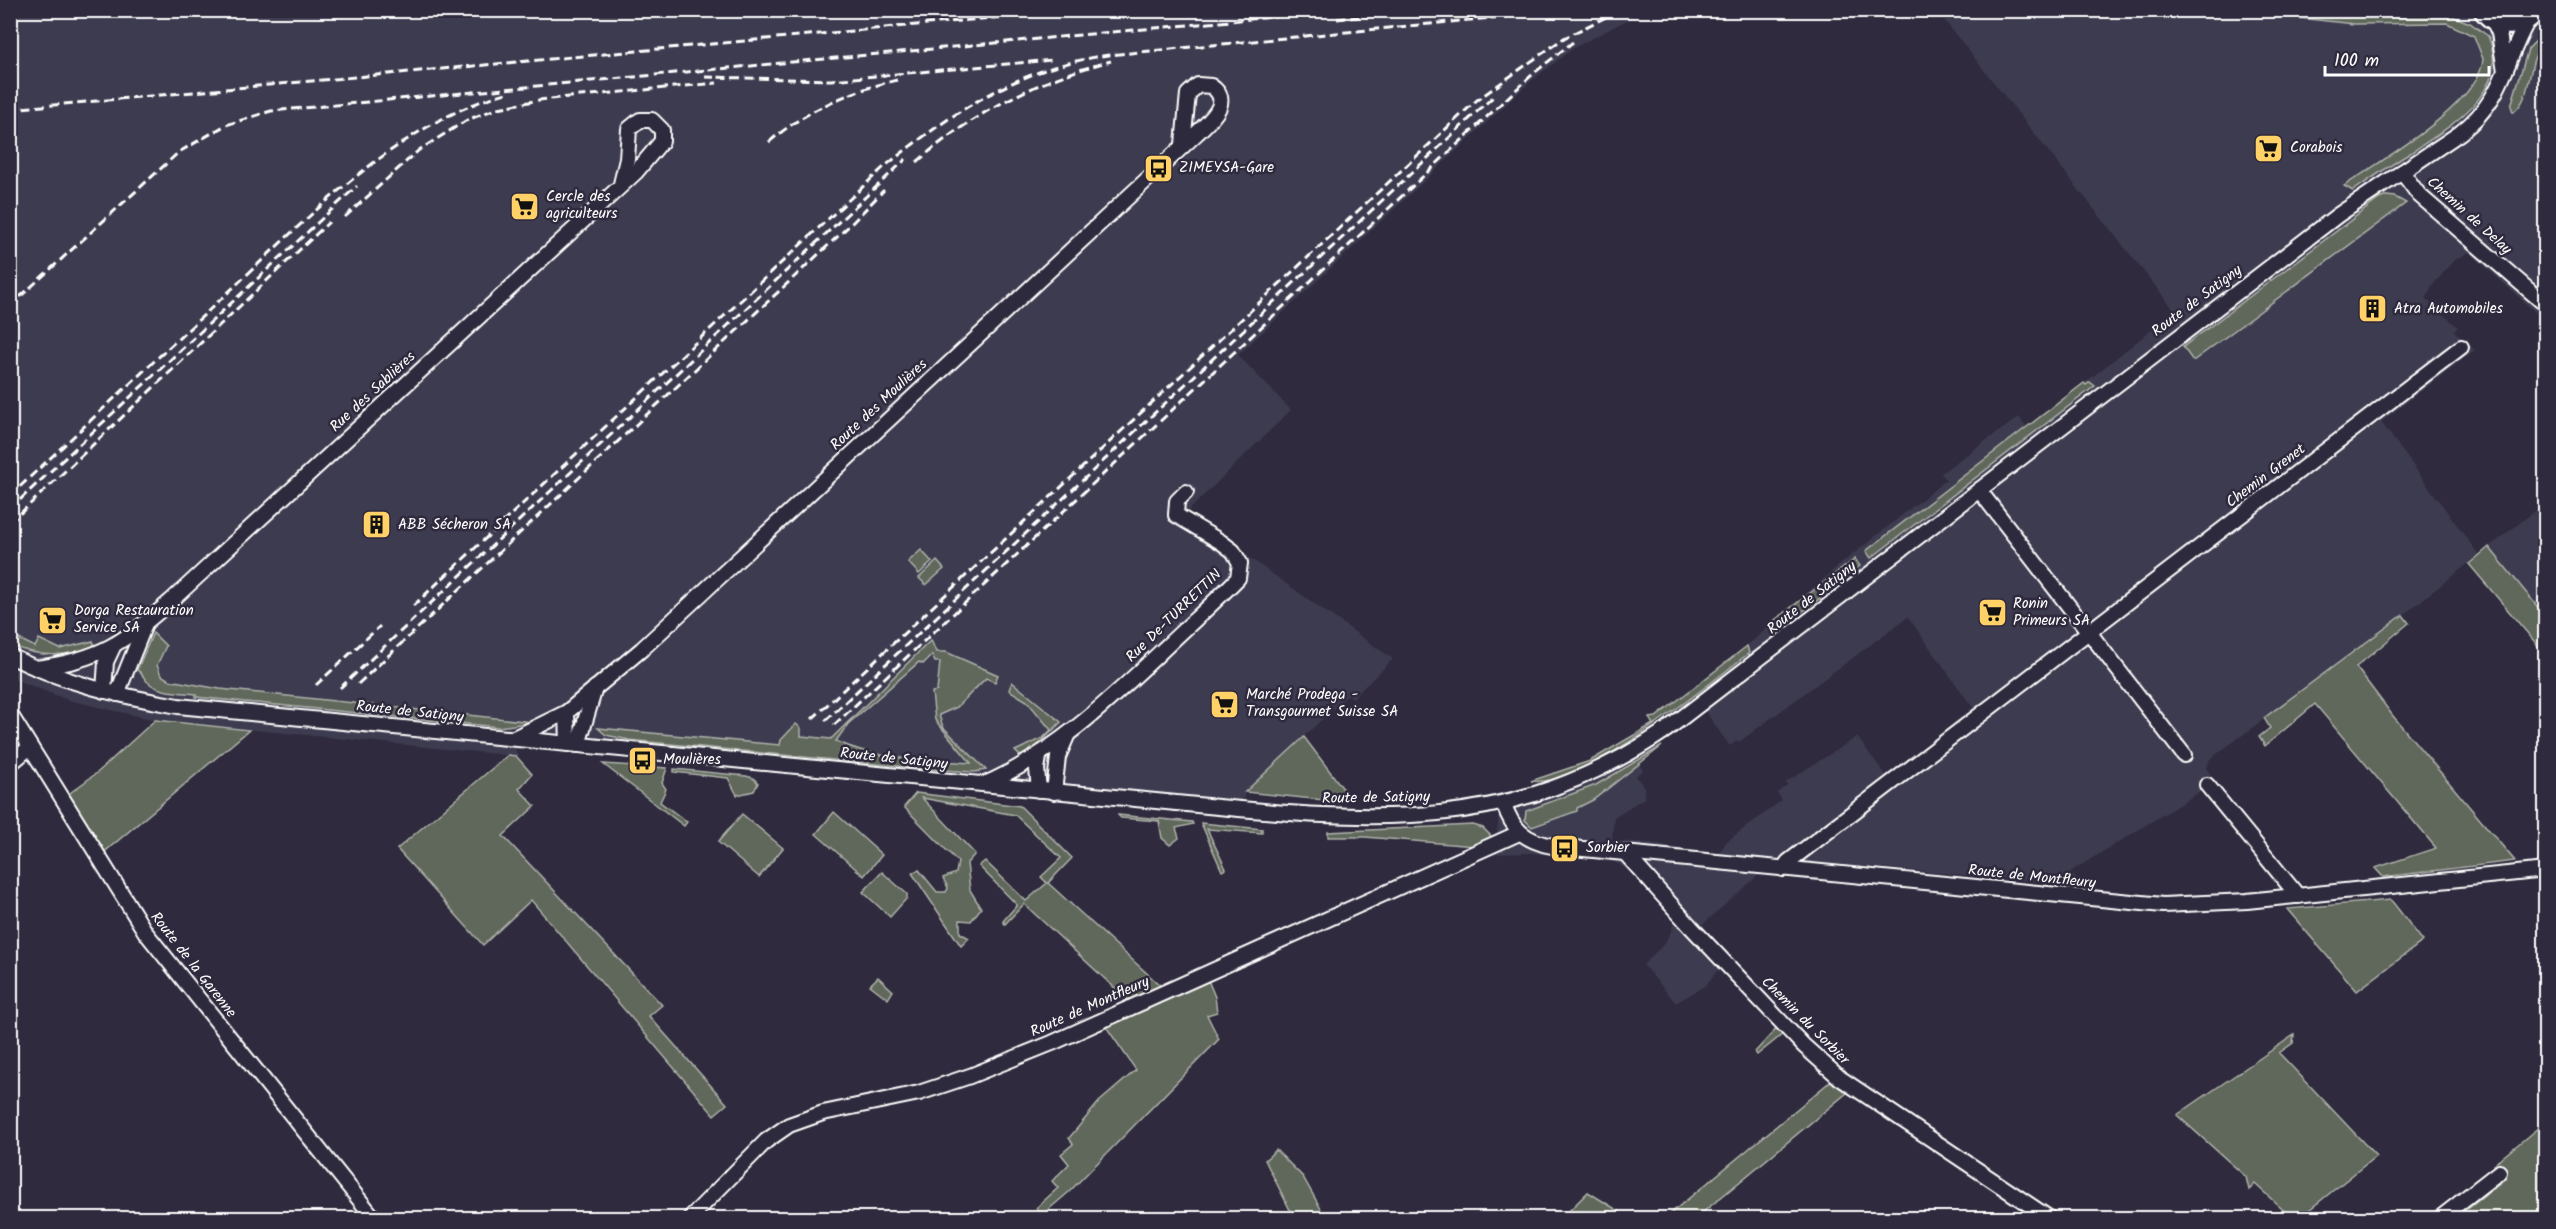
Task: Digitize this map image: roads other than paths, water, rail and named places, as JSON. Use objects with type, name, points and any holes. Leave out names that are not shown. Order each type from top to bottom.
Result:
[{"type":"main road","points":[[2484,15],[2510,27],[2536,15]]},
{"type":"street","points":[[2484,15],[2499,33],[2505,71]]},
{"type":"street","name":"Route de Satigny","points":[[10,656],[35,668],[110,692],[178,706],[511,739],[1323,816],[1428,814],[1504,804],[1553,790],[1587,777],[1649,742],[2337,215],[2477,119],[2493,99],[2505,71],[2536,15]]},
{"type":"street","name":"Route des Moulières","points":[[567,712],[642,649],[1183,144]]},
{"type":"street","name":"Chemin de Delay","points":[[2402,171],[2426,201],[2544,300]]},
{"type":"street","name":"Rue des Sablières","points":[[35,668],[71,663],[113,647],[147,622],[621,184]]},
{"type":"street","name":"Chemin Grenet","points":[[1783,869],[1788,862],[2461,347]]},
{"type":"street","points":[[1979,490],[2184,755]]},
{"type":"street","name":"Rue De-TURRETTIN","points":[[983,785],[1039,757],[1068,734],[1136,675],[1240,573],[1240,563],[1233,551],[1176,515],[1177,501],[1186,492]]},
{"type":"street","name":"Rue des Sablières","points":[[110,692],[147,622]]},
{"type":"street","points":[[110,692],[106,662],[113,647]]},
{"type":"street","points":[[573,745],[596,688]]},
{"type":"street","points":[[511,739],[531,732],[567,712],[573,745]]},
{"type":"street","name":"Route de la Garenne","points":[[10,714],[146,933],[374,1218]]},
{"type":"street","name":"Rue De-TURRETTIN","points":[[1047,791],[1068,734]]},
{"type":"street","points":[[10,764],[30,747]]},
{"type":"street","points":[[1039,757],[1037,769],[1047,791]]},
{"type":"street","points":[[2207,785],[2298,896]]},
{"type":"street","points":[[1504,804],[1512,825],[1519,833]]},
{"type":"street","name":"Route de Montfleury","points":[[690,1218],[766,1141],[789,1125],[823,1113],[919,1093],[970,1076],[1052,1043],[1519,833],[1530,840],[1552,846],[2155,905],[2224,903],[2546,870]]},
{"type":"street","name":"Chemin du Sorbier","points":[[1626,854],[1643,876],[1707,944],[1840,1078],[2049,1218]]},
{"type":"street","points":[[2440,1218],[2499,1172]]},
{"type":"railway","points":[[10,109],[1079,10]]},
{"type":"railway","points":[[10,306],[179,152],[226,125],[271,111],[1347,10]]},
{"type":"railway","points":[[1337,19],[1427,10]]},
{"type":"railway","points":[[413,606],[884,167],[936,128],[989,94],[1046,70],[1076,61],[1109,55],[1574,10]]},
{"type":"railway","points":[[812,719],[1477,100],[1564,38],[1620,10]]},
{"type":"railway","points":[[834,725],[1534,73],[1573,42]]},
{"type":"railway","points":[[705,77],[831,80],[1052,60]]},
{"type":"railway","points":[[917,162],[961,128],[1008,100],[1057,78],[1111,61]]},
{"type":"railway","points":[[769,142],[799,120],[829,103],[897,80]]},
{"type":"railway","points":[[345,217],[419,150],[467,120],[498,108],[539,100],[717,83]]},
{"type":"railway","points":[[10,496],[317,209],[352,180],[388,152],[426,128],[465,108],[506,93]]},
{"type":"railway","points":[[825,721],[1495,95]]},
{"type":"railway","points":[[340,688],[906,159]]},
{"type":"railway","points":[[10,509],[357,186]]},
{"type":"railway","points":[[358,684],[851,224],[884,190]]},
{"type":"railway","points":[[10,523],[329,222]]},
{"type":"railway","points":[[316,685],[380,626]]},
{"type":"place","name":"Corabois","points":[[2269,148]]},
{"type":"place","name":"ZIMEYSA-Gare","points":[[1158,168]]},
{"type":"place","name":"Cercle des agriculteurs","points":[[525,206]]},
{"type":"place","name":"Atra Automobiles","points":[[2373,309]]},
{"type":"place","name":"ABB Sécheron SA","points":[[377,525]]},
{"type":"place","name":"Ronin Primeurs SA","points":[[1992,613]]},
{"type":"place","name":"Dorga Restauration Service SA","points":[[53,620]]},
{"type":"place","name":"Marché Prodega - Transgourmet Suisse SA","points":[[1225,704]]},
{"type":"place","name":"Moulières","points":[[642,760]]},
{"type":"place","name":"Sorbier","points":[[1565,848]]}]
